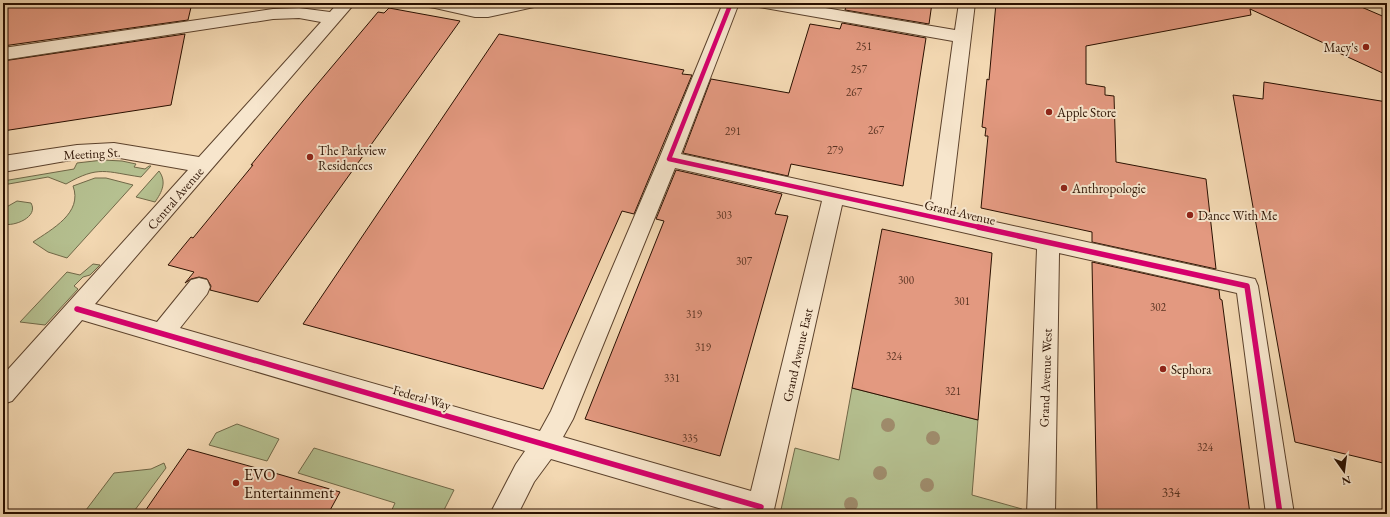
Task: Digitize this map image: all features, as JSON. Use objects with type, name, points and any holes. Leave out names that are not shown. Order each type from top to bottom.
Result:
[{"type":"street","points":[[434,3],[476,12],[488,12],[528,3]]},
{"type":"street","points":[[504,514],[525,473],[546,444],[560,419],[669,159],[732,3]]},
{"type":"street","points":[[766,3],[963,38]]},
{"type":"street","name":"Grand Avenue","points":[[939,218],[967,3]]},
{"type":"street","points":[[3,54],[273,14],[340,10]]},
{"type":"street","name":"Central Avenue","points":[[3,393],[340,10]]},
{"type":"street","name":"Meeting St.","points":[[3,164],[77,152],[114,150],[204,165]]},
{"type":"street","name":"Grand Avenue","points":[[669,159],[1247,286],[1280,514]]},
{"type":"street","name":"Grand Avenue East","points":[[760,510],[834,195]]},
{"type":"street","name":"Grand Avenue West","points":[[1041,514],[1048,242]]},
{"type":"street","points":[[162,333],[199,287]]},
{"type":"street","name":"Federal Way","points":[[77,309],[546,444],[760,510]]},
{"type":"green space","points":[[103,160],[122,161],[136,164],[134,167],[145,169],[151,166],[141,177],[111,172],[95,172],[77,178],[66,184],[48,177],[3,185],[3,181],[74,169],[77,163]]},
{"type":"green space","points":[[159,171],[163,179],[163,187],[155,202],[136,197]]},
{"type":"green space","points":[[95,178],[106,178],[133,185],[67,258],[48,252],[33,242],[57,226],[70,212],[74,204],[75,196],[73,186]]},
{"type":"green space","points":[[17,201],[31,203],[33,208],[32,213],[29,217],[19,222],[8,225],[3,224],[3,209]]},
{"type":"green space","points":[[93,264],[100,265],[90,275],[83,277],[74,286],[78,289],[45,325],[20,322],[67,272],[80,275]]},
{"type":"green space","points":[[852,388],[978,420],[972,495],[1022,509],[1022,514],[780,514],[795,448],[839,460]]},
{"type":"green space","points":[[237,424],[279,439],[267,461],[209,445],[216,433]]},
{"type":"green space","points":[[314,448],[454,490],[442,514],[390,514],[395,503],[298,473]]},
{"type":"green space","points":[[164,463],[166,468],[132,514],[83,514],[114,473],[151,469]]},
{"type":"building","points":[[3,3],[192,3],[188,20],[3,46]]},
{"type":"building","points":[[847,3],[932,3],[929,24],[845,10]]},
{"type":"building","points":[[996,3],[1352,3],[1387,18],[1387,75],[1339,53],[1341,51],[1250,9],[1251,15],[1086,46],[1086,84],[1105,87],[1105,95],[1114,96],[1116,162],[1206,179],[1216,269],[1092,242],[1092,232],[981,208],[988,136],[985,136],[986,128],[982,127],[987,79],[989,80]]},
{"type":"building","name":"The Parkview Residences","points":[[389,8],[460,21],[258,302],[210,290],[211,286],[207,279],[199,277],[191,279],[185,283],[194,272],[168,265],[191,237],[193,238],[303,101],[378,12],[384,13]]},
{"type":"building","points":[[842,23],[926,38],[903,186],[791,164],[788,176],[683,153],[711,79],[789,93],[810,24],[840,29]]},
{"type":"building","points":[[185,34],[171,105],[3,131],[3,61]]},
{"type":"building","points":[[499,34],[684,70],[682,74],[692,75],[634,214],[622,211],[543,389],[303,324]]},
{"type":"building","points":[[1264,82],[1387,102],[1387,464],[1295,442],[1233,95],[1263,99]]},
{"type":"building","points":[[676,170],[782,194],[775,214],[788,216],[720,456],[585,419],[664,221],[656,219]]},
{"type":"building","points":[[882,229],[992,253],[978,420],[852,388]]},
{"type":"building","points":[[1092,262],[1219,290],[1220,299],[1222,300],[1250,514],[1097,514]]},
{"type":"building","name":"EVO Entertainment","points":[[188,449],[340,492],[328,514],[143,514]]},
{"type":"cycle path","points":[[731,3],[669,159],[1247,286],[1280,514]]},
{"type":"cycle path","points":[[77,309],[761,507]]},
{"type":"place","name":"Macy's","points":[[1366,47]]},
{"type":"place","name":"Apple Store","points":[[1049,112]]},
{"type":"place","name":"The Parkview Residences","points":[[310,157]]},
{"type":"place","name":"Anthropologie","points":[[1064,188]]},
{"type":"place","name":"Dance With Me","points":[[1190,215]]},
{"type":"place","name":"Sephora","points":[[1163,369]]},
{"type":"place","name":"EVO Entertainment","points":[[236,483]]}]
